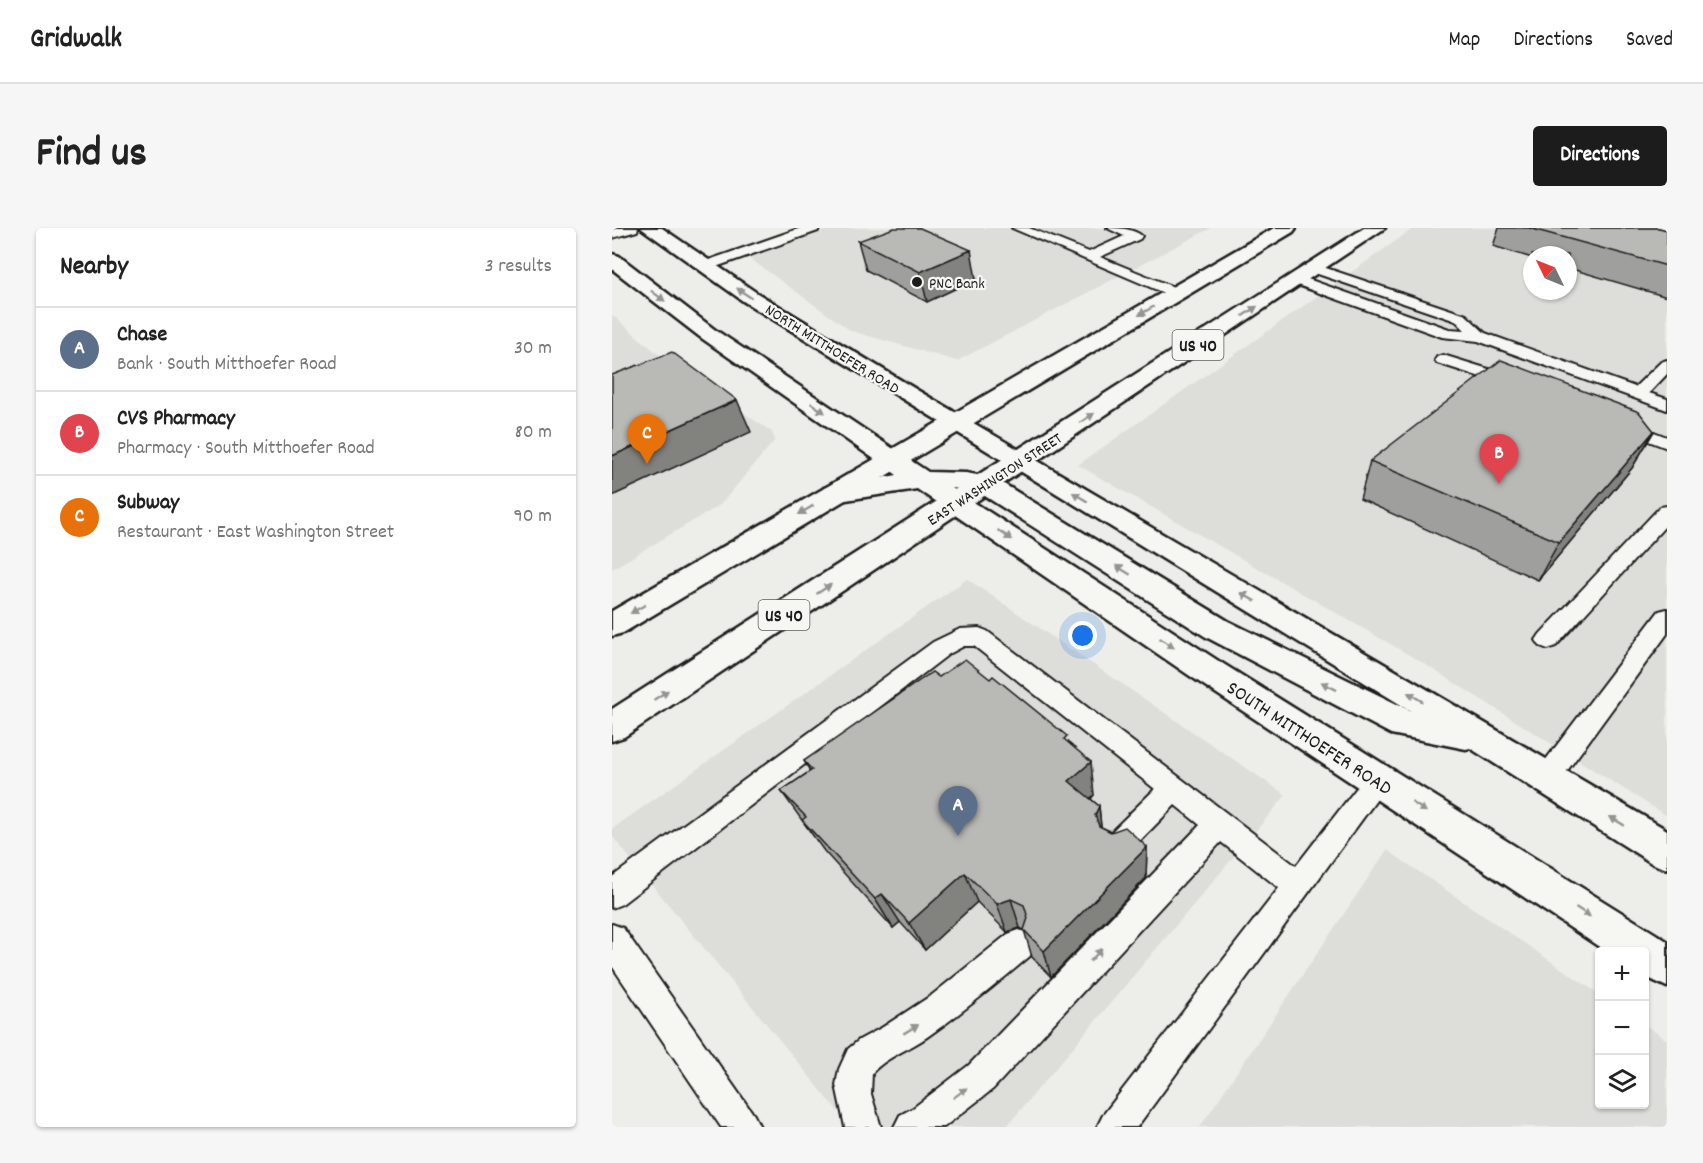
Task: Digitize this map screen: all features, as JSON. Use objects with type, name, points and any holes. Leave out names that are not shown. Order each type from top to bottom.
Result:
[{"type":"main road","name":"NORTH MITTHOEFER ROAD","points":[[650,228],[750,297],[1020,461]]},
{"type":"main road","points":[[612,625],[1287,228]]},
{"type":"main road","name":"EAST WASHINGTON STREET","points":[[612,728],[1376,228]]},
{"type":"main road","points":[[612,261],[707,333],[956,503]]},
{"type":"main road","points":[[1020,461],[1667,851]]},
{"type":"main road","points":[[833,494],[924,480],[964,479],[985,484],[1217,629],[1403,724],[1482,738]]},
{"type":"main road","name":"SOUTH MITTHOEFER ROAD","points":[[956,503],[1205,669],[1667,966]]},
{"type":"lane","points":[[612,234],[633,228]]},
{"type":"lane","points":[[705,266],[813,228]]},
{"type":"lane","points":[[1018,228],[1176,293]]},
{"type":"lane","points":[[1089,257],[1135,236],[1113,228]]},
{"type":"lane","points":[[1305,274],[1447,334],[1480,336],[1667,405]]},
{"type":"lane","points":[[1305,274],[1461,318],[1480,336]]},
{"type":"lane","points":[[1480,336],[1443,360],[1529,388]]},
{"type":"lane","points":[[1638,394],[1667,365]]},
{"type":"lane","points":[[1604,417],[1667,443]]},
{"type":"lane","points":[[1548,640],[1667,512]]},
{"type":"lane","points":[[1547,778],[1614,691],[1667,616]]},
{"type":"lane","points":[[612,894],[941,648],[960,638],[980,638],[1298,885]]},
{"type":"lane","points":[[1115,1127],[1378,780]]},
{"type":"lane","points":[[1114,848],[1173,789]]},
{"type":"lane","points":[[912,1127],[925,1120],[981,1077],[1219,824]]},
{"type":"lane","points":[[612,939],[742,1127]]},
{"type":"lane","points":[[863,1127],[853,1096],[855,1073],[861,1059],[935,1013],[1019,945]]},
{"type":"shaded area","points":[[831,228],[1211,228],[957,361],[851,331],[749,258]]},
{"type":"shaded area","points":[[1414,228],[1667,228],[1667,816],[1418,660],[1078,465]]},
{"type":"shaded area","points":[[612,315],[670,364],[772,432],[775,440],[720,505],[612,569]]},
{"type":"shaded area","points":[[967,579],[1286,795],[1006,1127],[851,1127],[612,836],[612,829]]},
{"type":"shaded area","points":[[1387,850],[1595,991],[1595,1109],[1649,1109],[1649,1028],[1667,1040],[1667,1127],[1200,1127]]},
{"type":"building","points":[[894,228],[920,228],[971,250],[920,272],[858,241]]},
{"type":"building","points":[[1529,228],[1659,228],[1667,230],[1667,266]]},
{"type":"building","points":[[672,352],[737,400],[612,456],[612,375]]},
{"type":"building","points":[[1501,360],[1639,412],[1654,431],[1559,542],[1370,461]]},
{"type":"building","points":[[965,659],[990,679],[993,676],[1067,736],[1064,739],[1091,762],[1069,781],[1099,806],[1095,815],[1099,826],[1111,832],[1125,827],[1147,847],[1044,951],[1024,930],[1028,918],[1024,905],[1011,899],[997,904],[965,873],[909,923],[882,894],[875,899],[802,820],[806,817],[781,791],[812,770],[804,761],[932,672],[939,677]]},
{"type":"place","name":"PNC Bank","points":[[917,282]]},
{"type":"place","name":"Subway","points":[[647,464]]},
{"type":"place","name":"CVS Pharmacy","points":[[1499,484]]},
{"type":"place","name":"Chase","points":[[958,836]]}]
